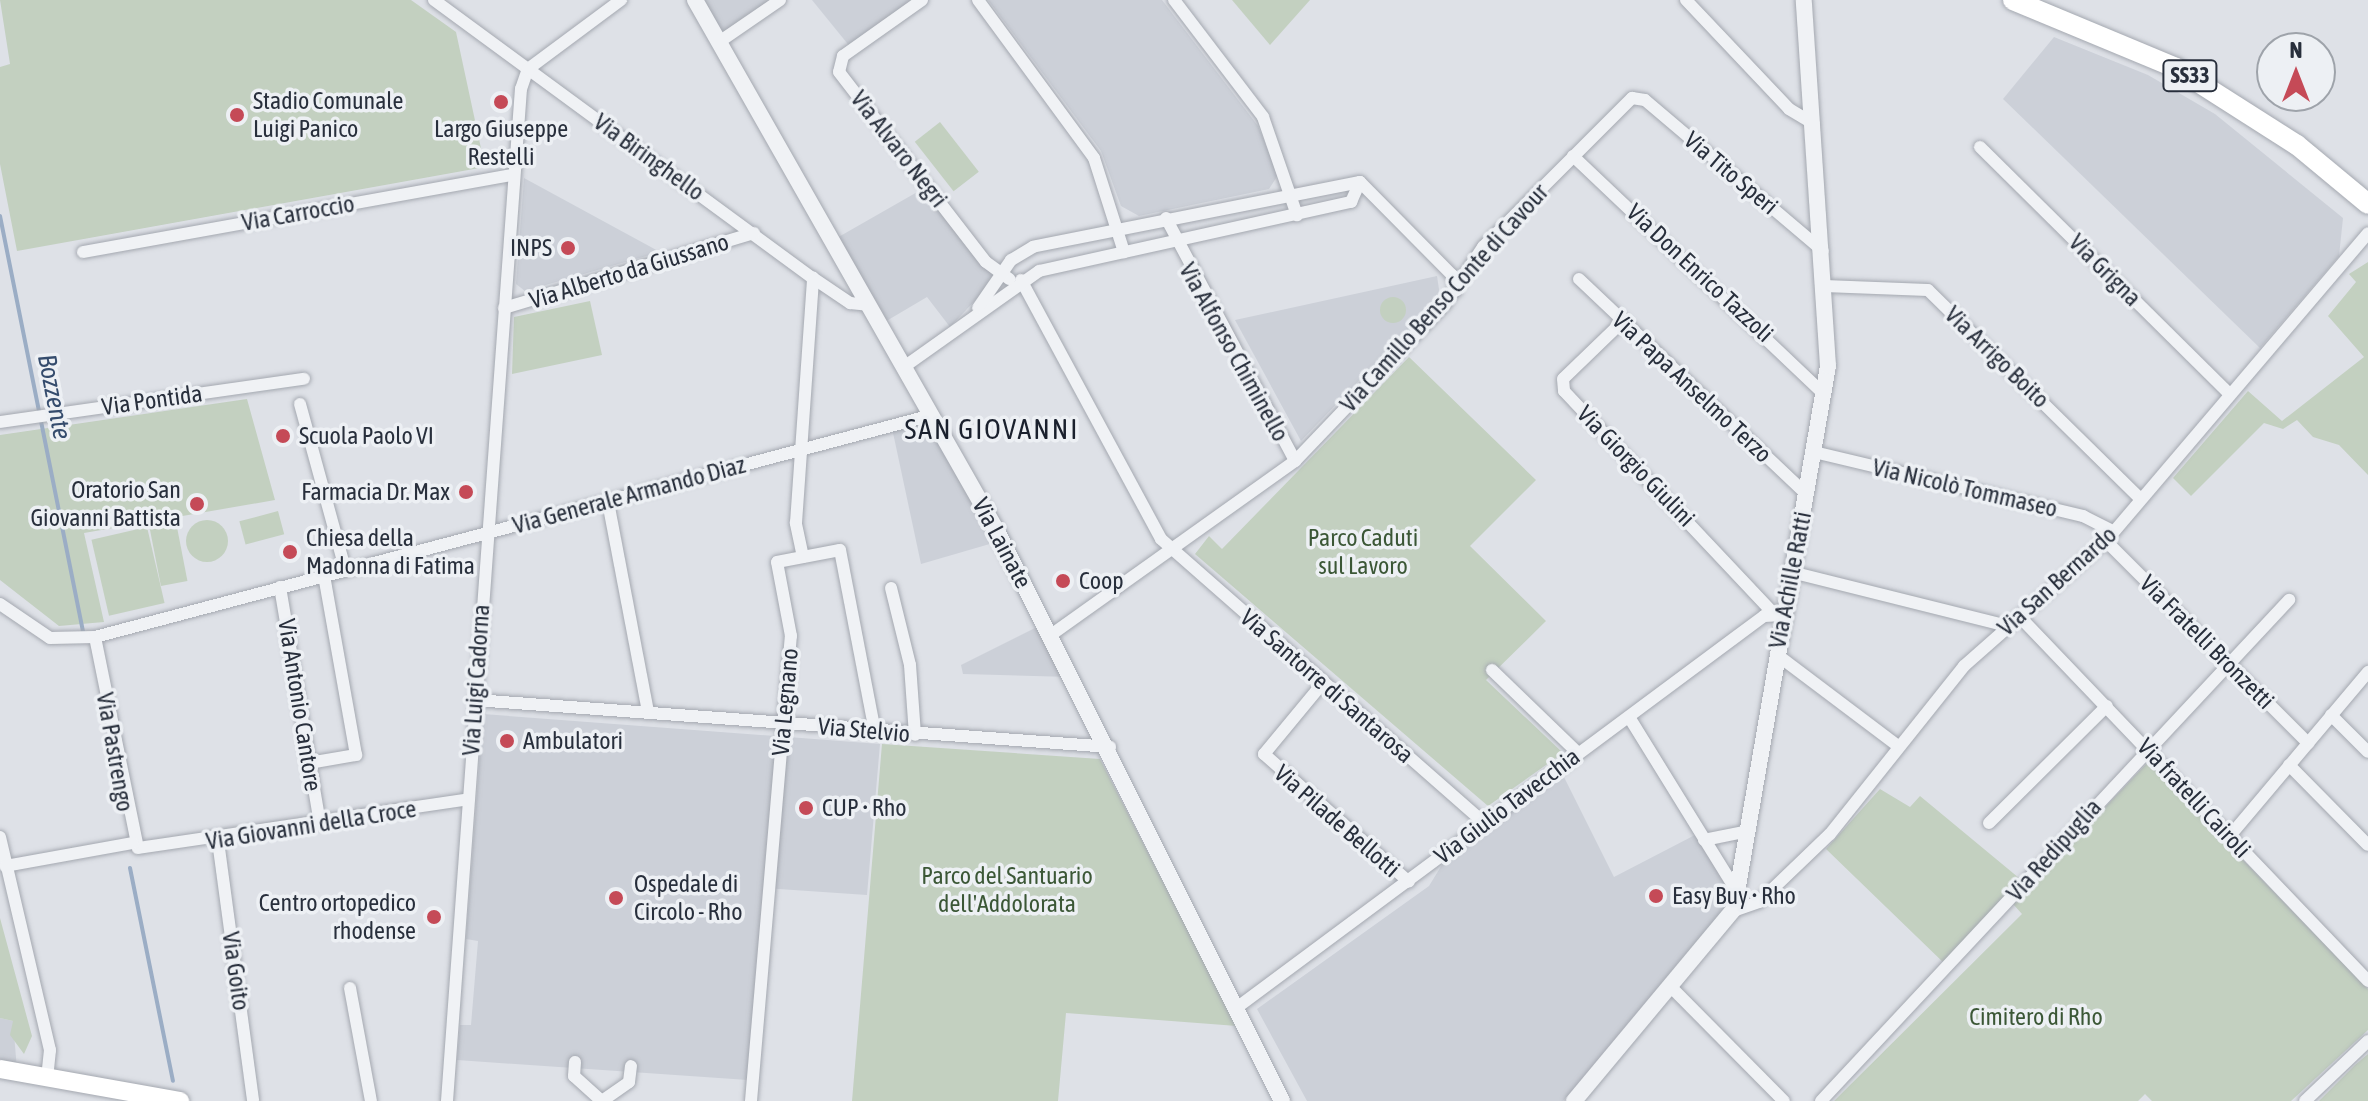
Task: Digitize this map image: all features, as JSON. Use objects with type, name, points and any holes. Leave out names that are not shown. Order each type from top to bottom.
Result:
[{"type":"main road","name":"SS33","points":[[2013,0],[2118,39],[2188,75],[2297,145],[2368,204]]},
{"type":"main road","points":[[0,1069],[174,1101]]},
{"type":"street","name":"Via Biringhello","points":[[434,0],[813,278],[850,303],[868,305]]},
{"type":"street","points":[[528,69],[621,0]]},
{"type":"street","name":"Via Lainate","points":[[695,0],[932,415],[1051,635],[1110,747],[1282,1101]]},
{"type":"street","points":[[719,42],[780,0]]},
{"type":"street","name":"Via Alvaro Negri","points":[[922,0],[843,56],[839,72],[1003,274]]},
{"type":"street","points":[[978,0],[1094,158],[1124,252]]},
{"type":"street","points":[[1174,0],[1263,117],[1292,192],[1297,215]]},
{"type":"street","points":[[1686,0],[1789,109],[1814,124]]},
{"type":"street","name":"Via Achille Ratti","points":[[1733,911],[1776,654],[1778,614],[1791,572],[1824,394],[1823,251],[1804,2]]},
{"type":"street","name":"Via Luigi Cadorna","points":[[447,1101],[513,175],[528,69]]},
{"type":"street","name":"Via Camillo Benso Conte di Cavour","points":[[1051,635],[1173,552],[1295,461],[1456,290],[1483,247],[1573,156],[1638,97]]},
{"type":"street","name":"Via Tito Speri","points":[[1638,97],[1823,251]]},
{"type":"street","name":"Via Grigna","points":[[1980,147],[2229,393]]},
{"type":"street","name":"Via Don Enrico Tazzoli","points":[[1573,156],[1824,394]]},
{"type":"street","name":"Via Carroccio","points":[[83,252],[513,175]]},
{"type":"street","points":[[978,308],[1011,260],[1033,247],[1292,192],[1360,182]]},
{"type":"street","points":[[1360,182],[1452,275],[1456,290]]},
{"type":"street","points":[[904,367],[978,308],[1021,280],[1124,252],[1351,202],[1360,182]]},
{"type":"street","name":"Via Alfonso Chiminello","points":[[1166,218],[1173,242],[1295,461]]},
{"type":"street","name":"Via Alberto da Giussano","points":[[504,308],[754,233]]},
{"type":"street","name":"Via San Bernardo","points":[[1733,911],[1759,902],[1830,834],[1964,666],[2110,536],[2368,233]]},
{"type":"street","points":[[1011,260],[1011,269],[1021,280]]},
{"type":"street","points":[[1003,274],[1021,280]]},
{"type":"street","points":[[803,557],[796,523],[813,278]]},
{"type":"street","name":"Via Papa Anselmo Terzo","points":[[1579,279],[1806,494]]},
{"type":"street","name":"Via Santorre di Santarosa","points":[[1021,280],[1173,552],[1482,821]]},
{"type":"street","name":"Via Arrigo Boito","points":[[1824,286],[1928,290],[2140,498]]},
{"type":"street","name":"Via Giorgio Giulini","points":[[1623,321],[1563,379],[1564,391],[1778,614]]},
{"type":"street","name":"Via Pontida","points":[[0,422],[304,379]]},
{"type":"street","points":[[300,404],[345,569]]},
{"type":"street","name":"Via Generale Armando Diaz","points":[[0,604],[50,638],[95,637],[932,415]]},
{"type":"street","name":"Via Nicolò Tommaseo","points":[[1814,452],[2083,516],[2110,536]]},
{"type":"street","points":[[608,502],[648,712]]},
{"type":"street","name":"Via Fratelli Bronzetti","points":[[2110,536],[2229,664],[2308,743]]},
{"type":"street","name":"Via Legnano","points":[[751,1101],[791,636],[777,562],[840,550],[875,731]]},
{"type":"street","points":[[1791,572],[2008,626]]},
{"type":"street","points":[[309,763],[356,755],[324,575]]},
{"type":"street","name":"Via Antonio Cantore","points":[[280,587],[320,823]]},
{"type":"street","points":[[891,588],[910,665],[915,735]]},
{"type":"street","name":"Via Redipuglia","points":[[1821,1101],[2147,747],[2289,600]]},
{"type":"street","name":"Via Giulio Tavecchia","points":[[1235,1009],[1409,882],[1482,821],[1778,614]]},
{"type":"street","name":"Via fratelli Cairoli","points":[[2019,616],[2368,981]]},
{"type":"street","name":"Via Pastrengo","points":[[95,637],[133,843],[154,851]]},
{"type":"street","points":[[1776,654],[1898,746]]},
{"type":"street","points":[[1492,670],[1577,752]]},
{"type":"street","points":[[2229,837],[2368,672]]},
{"type":"street","name":"Via Pilade Bellotti","points":[[1322,684],[1264,754],[1409,882]]},
{"type":"street","name":"Via Stelvio","points":[[475,700],[782,722],[915,735],[1110,747]]},
{"type":"street","points":[[1989,823],[2107,706]]},
{"type":"street","points":[[2331,715],[2368,752]]},
{"type":"street","points":[[1629,717],[1736,890]]},
{"type":"street","points":[[2289,765],[2368,845]]},
{"type":"street","name":"Via Giovanni della Croce","points":[[154,851],[468,799]]},
{"type":"street","points":[[1704,840],[1744,832]]},
{"type":"street","points":[[0,837],[50,1050],[47,1078]]},
{"type":"street","name":"Via Goito","points":[[218,841],[253,1101]]},
{"type":"street","points":[[5,866],[133,843]]},
{"type":"street","points":[[1574,1101],[1672,988],[1733,911]]},
{"type":"street","points":[[350,988],[371,1101]]},
{"type":"street","points":[[1672,988],[1784,1101]]},
{"type":"street","points":[[2305,1101],[2368,1041]]},
{"type":"street","points":[[575,1062],[574,1076],[602,1101],[629,1082],[631,1066]]},
{"type":"shaded area","points":[[699,0],[776,0],[720,37]]},
{"type":"shaded area","points":[[812,0],[919,0],[851,48]]},
{"type":"shaded area","points":[[988,0],[1162,0],[1258,126],[1278,175],[1269,189],[1139,216],[1121,206],[1101,151]]},
{"type":"shaded area","points":[[2054,37],[2148,75],[2215,114],[2343,218],[2339,256],[2260,348],[2003,99]]},
{"type":"shaded area","points":[[524,178],[660,252],[525,291],[516,284]]},
{"type":"shaded area","points":[[926,187],[999,275],[950,327],[927,297],[883,323],[835,239]]},
{"type":"shaded area","points":[[1437,276],[1440,296],[1301,441],[1235,320]]},
{"type":"shaded area","points":[[930,418],[1000,541],[921,564],[892,428]]},
{"type":"shaded area","points":[[1043,624],[1070,677],[963,674],[961,665]]},
{"type":"shaded area","name":"Ospedale di Circolo - Rho","points":[[483,714],[880,744],[867,895],[764,888],[748,1080],[457,1060],[460,1025],[471,1025],[478,941],[466,939]]},
{"type":"shaded area","points":[[1562,773],[1614,877],[1695,835],[1729,891],[1721,921],[1563,1101],[1307,1101],[1257,1009],[1429,886],[1448,855]]},
{"type":"shaded area","points":[[0,1018],[13,1021],[17,1070],[0,1067]]},
{"type":"green space","name":"Stadio Comunale Luigi Panico","points":[[0,0],[411,0],[456,32],[485,167],[17,251],[0,164],[0,67],[10,64]]},
{"type":"green space","points":[[1232,0],[1310,0],[1270,45]]},
{"type":"green space","points":[[940,122],[979,172],[954,191],[915,142]]},
{"type":"green space","points":[[2368,262],[2368,475],[2339,445],[2313,437],[2297,420],[2283,429],[2264,423],[2191,496],[2173,478],[2248,391],[2282,421],[2364,357],[2328,316],[2356,282],[2349,274]]},
{"type":"green space","points":[[1393,297],[1403,300],[1406,310],[1403,320],[1393,323],[1383,320],[1380,310],[1383,300]]},
{"type":"green space","points":[[590,301],[602,355],[512,374],[514,317]]},
{"type":"green space","name":"Parco Caduti sul Lavoro","points":[[1409,357],[1536,480],[1470,546],[1546,621],[1486,680],[1563,753],[1488,806],[1195,554],[1209,536],[1222,549]]},
{"type":"green space","points":[[247,399],[275,500],[84,533],[104,622],[59,626],[0,580],[0,435]]},
{"type":"green space","points":[[278,511],[284,534],[246,545],[239,521]]},
{"type":"green space","points":[[207,520],[222,526],[228,541],[222,556],[207,562],[192,556],[186,541],[192,526]]},
{"type":"green space","points":[[176,522],[187,581],[161,586],[149,527]]},
{"type":"green space","points":[[147,527],[165,603],[109,616],[91,540]]},
{"type":"green space","name":"Parco del Santuario dell'Addolorata","points":[[882,744],[1100,759],[1237,1026],[1066,1013],[1058,1101],[852,1101]]},
{"type":"green space","name":"Cimitero di Rho","points":[[2148,762],[2368,989],[2368,1030],[2291,1101],[2152,1101],[2145,1094],[2138,1101],[1834,1101],[2022,914],[2013,904]]},
{"type":"green space","points":[[1880,789],[1910,807],[1920,796],[2019,878],[1946,965],[1826,849]]},
{"type":"green space","points":[[0,918],[32,1036],[24,1054],[10,1035],[13,1021],[0,1018]]},
{"type":"green space","points":[[2368,1054],[2368,1101],[2319,1101],[2355,1065]]},
{"type":"waterway","name":"Bozzente","points":[[0,216],[83,631]]},
{"type":"waterway","name":"Bozzente","points":[[130,868],[173,1081]]},
{"type":"place","name":"Largo Giuseppe Restelli","points":[[501,102]]},
{"type":"place","name":"Stadio Comunale Luigi Panico","points":[[237,115]]},
{"type":"place","name":"INPS","points":[[568,248]]},
{"type":"place","name":"Scuola Paolo VI","points":[[283,436]]},
{"type":"place","name":"Farmacia Dr. Max","points":[[466,492]]},
{"type":"place","name":"Oratorio San Giovanni Battista","points":[[197,504]]},
{"type":"place","name":"Chiesa della Madonna di Fatima","points":[[290,552]]},
{"type":"place","name":"Coop","points":[[1063,581]]},
{"type":"place","name":"Ambulatori","points":[[507,741]]},
{"type":"place","name":"CUP • Rho","points":[[806,808]]},
{"type":"place","name":"Easy Buy • Rho","points":[[1656,896]]},
{"type":"place","name":"Ospedale di Circolo - Rho","points":[[616,898]]},
{"type":"place","name":"Centro ortopedico rhodense","points":[[434,917]]},
{"type":"district","name":"SAN GIOVANNI","points":[[992,429]]}]
